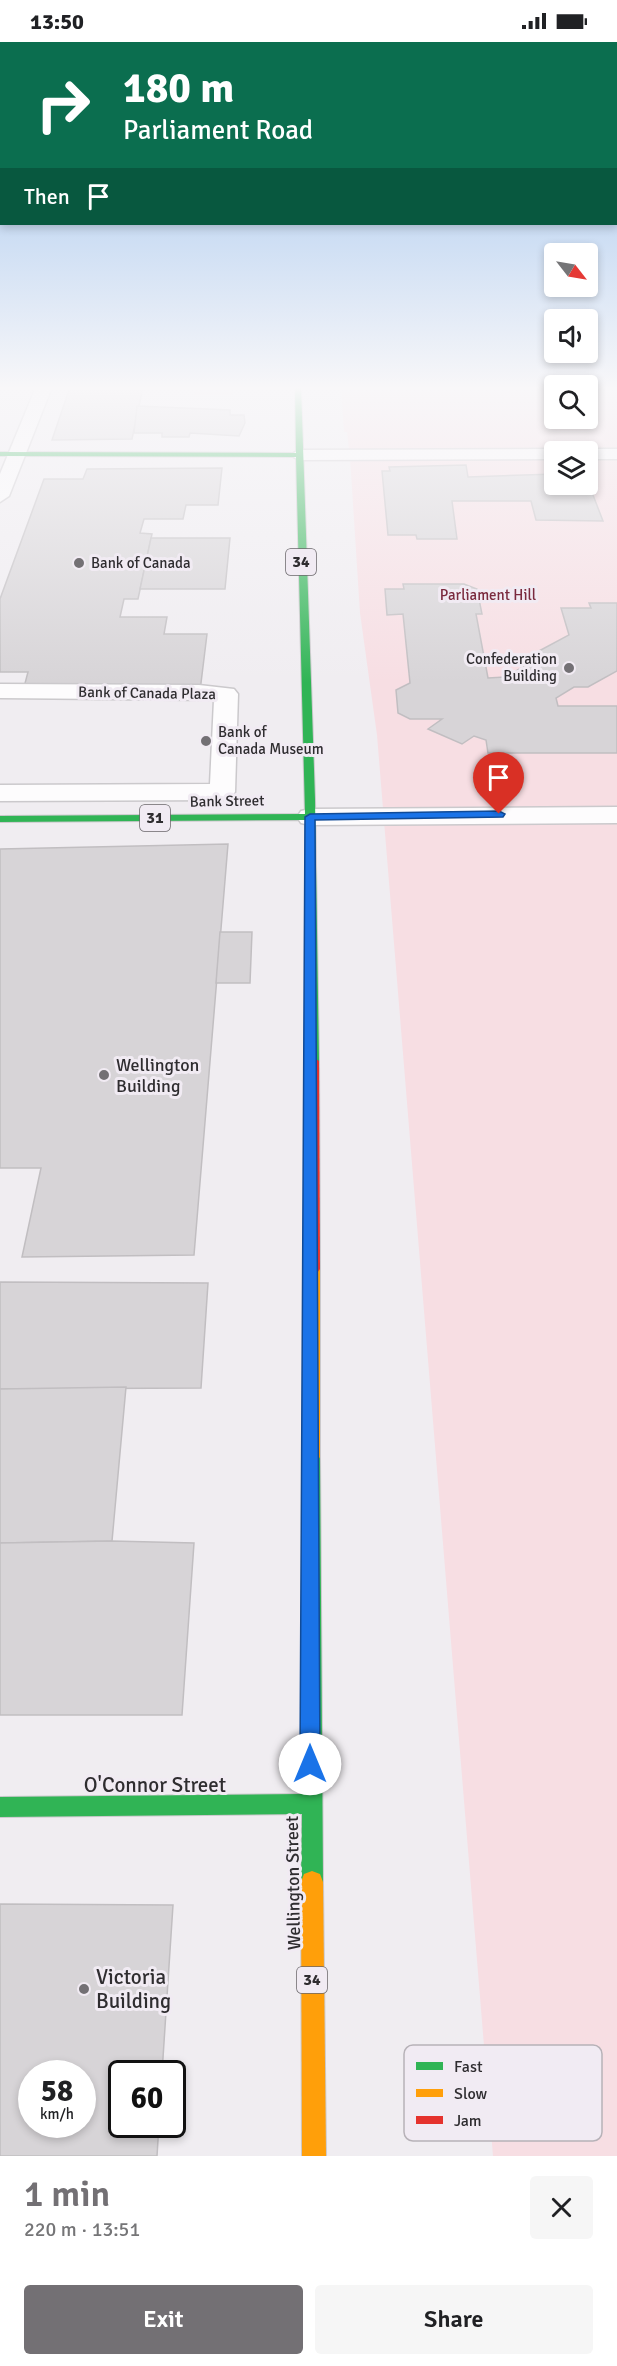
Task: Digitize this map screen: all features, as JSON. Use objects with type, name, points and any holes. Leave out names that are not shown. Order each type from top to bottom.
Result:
[{"type":"main road","name":"Wellington Street","points":[[298,486],[310,817],[310,1804],[314,2156]]},
{"type":"main road","name":"Bank Street","points":[[0,819],[310,817]]},
{"type":"main road","name":"O'Connor Street","points":[[0,1807],[310,1804]]},
{"type":"street","name":"Bank of Canada Plaza","points":[[0,691],[226,694],[222,792],[0,793]]},
{"type":"street","points":[[310,817],[617,815]]},
{"type":"green space","name":"Parliament Hill","points":[[352,486],[544,486],[544,495],[598,495],[598,486],[617,486],[617,2156],[493,2156],[492,2141],[602,2141],[602,2045],[484,2045],[377,735],[360,613]]},
{"type":"building","name":"Bank of Canada","points":[[42,486],[220,486],[218,505],[186,505],[183,519],[144,519],[140,533],[152,534],[138,599],[124,599],[120,617],[167,617],[164,634],[207,634],[200,691],[23,691],[28,672],[0,672],[0,599]]},
{"type":"building","points":[[383,486],[544,486],[544,495],[593,495],[603,521],[536,520],[531,501],[452,501],[457,539],[417,539],[416,535],[388,535]]},
{"type":"building","points":[[151,538],[230,538],[225,589],[140,589]]},
{"type":"building","name":"Confederation Building","points":[[403,584],[464,584],[477,589],[482,614],[476,614],[488,678],[505,677],[525,666],[524,659],[569,635],[561,608],[591,608],[589,603],[617,603],[617,671],[588,687],[574,687],[556,698],[558,706],[617,706],[617,753],[488,753],[486,740],[474,736],[462,744],[428,729],[442,719],[410,719],[398,713],[396,690],[410,683],[403,614],[387,615],[385,589],[404,589]]},
{"type":"building","name":"Wellington Building","points":[[228,844],[194,1255],[22,1257],[41,1168],[0,1168],[0,849]]},
{"type":"building","points":[[220,932],[252,932],[250,983],[216,983]]},
{"type":"building","points":[[0,1282],[208,1283],[201,1388],[0,1389]]},
{"type":"building","points":[[126,1387],[112,1541],[0,1543],[0,1389]]},
{"type":"building","points":[[112,1541],[194,1543],[182,1715],[0,1715],[0,1543]]},
{"type":"building","name":"Victoria Building","points":[[0,1904],[173,1905],[163,2060],[108,2060],[108,2138],[158,2138],[157,2156],[0,2156]]},
{"type":"traffic: fast","points":[[301,486],[310,799],[312,1061]]},
{"type":"traffic: fast","points":[[0,819],[310,817]]},
{"type":"traffic: fast","points":[[311,1457],[312,1882]]},
{"type":"traffic: fast","points":[[0,1807],[310,1804]]},
{"type":"traffic: slow","points":[[311,1457],[312,1269]]},
{"type":"traffic: slow","points":[[312,1882],[314,2156]]},
{"type":"traffic: jam","points":[[312,1061],[312,1269]]},
{"type":"place","name":"Bank of Canada","points":[[79,563]]},
{"type":"place","name":"Confederation Building","points":[[569,668]]},
{"type":"place","name":"Bank of Canada Museum","points":[[206,741]]},
{"type":"place","name":"Wellington Building","points":[[104,1075]]},
{"type":"place","name":"Victoria Building","points":[[84,1989]]},
{"type":"route","points":[[310,1764],[310,817],[499,814]]}]
